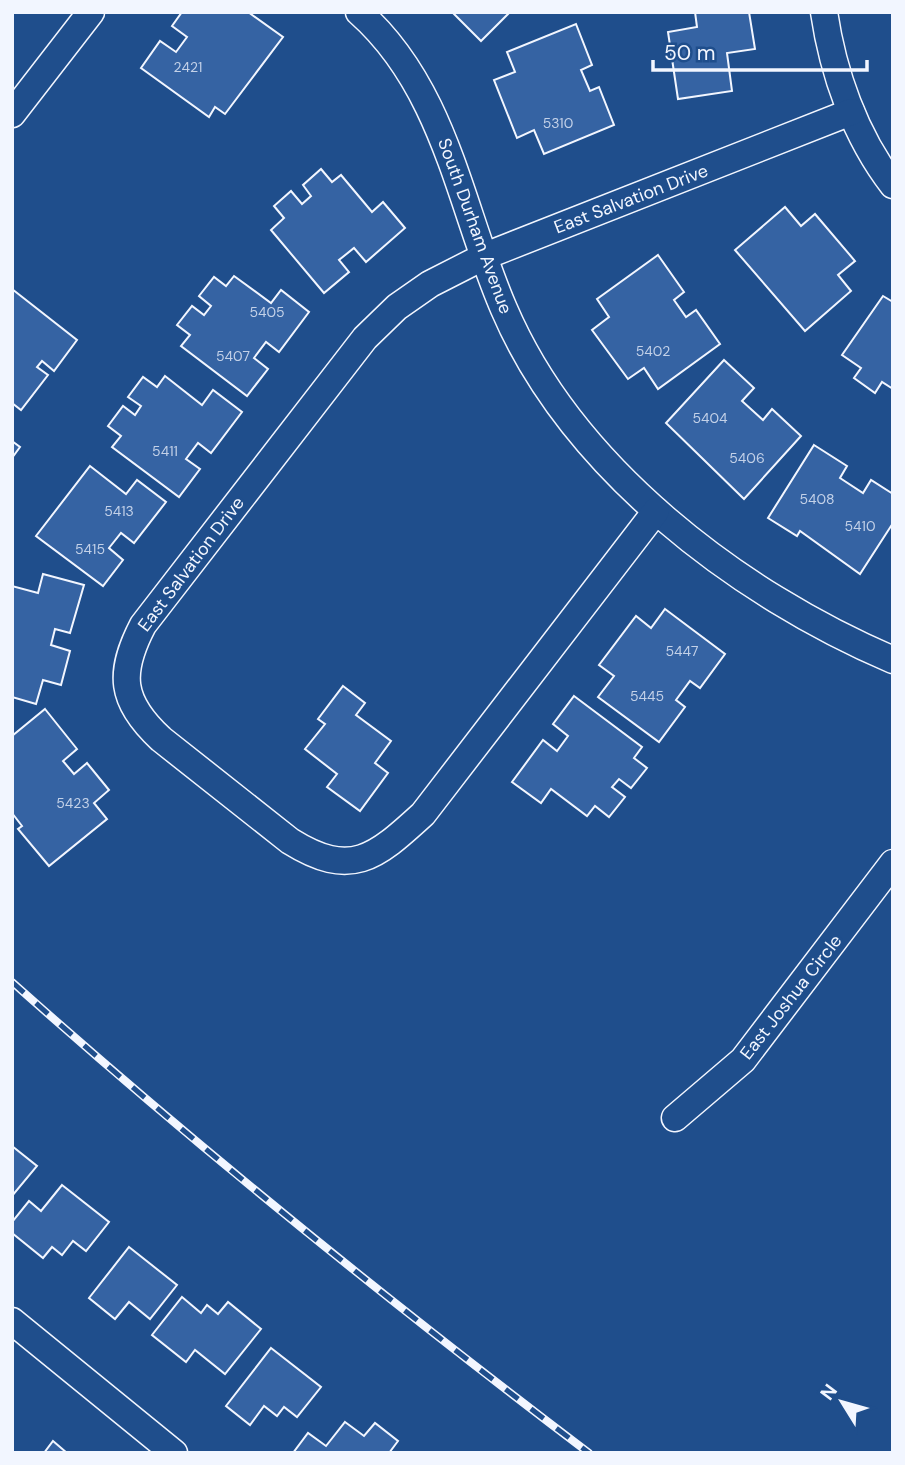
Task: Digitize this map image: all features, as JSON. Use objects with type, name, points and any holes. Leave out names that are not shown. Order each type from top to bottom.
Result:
[{"type":"street","points":[[12,114],[91,12]]},
{"type":"street","name":"South Durham Avenue","points":[[359,12],[381,32],[423,93],[446,143],[504,310],[554,395],[581,431],[656,511],[700,549],[791,611],[893,660]]},
{"type":"street","points":[[824,12],[827,34],[851,113],[893,186]]},
{"type":"street","name":"East Salvation Drive","points":[[656,511],[423,814],[399,836],[370,855],[337,863],[312,855],[290,841],[142,722],[128,696],[125,673],[129,651],[143,625],[365,338],[397,307],[430,284],[485,256],[851,113]]},
{"type":"street","name":"East Joshua Circle","points":[[675,1118],[743,1060],[893,863]]},
{"type":"street","points":[[16,1333],[174,1453]]},
{"type":"building","points":[[182,12],[248,12],[283,37],[225,114],[215,107],[209,117],[141,68],[160,41],[176,52],[187,37],[172,26]]},
{"type":"building","points":[[452,12],[510,12],[481,41]]},
{"type":"building","points":[[695,12],[749,12],[755,49],[727,53],[732,91],[678,99],[668,32],[697,27]]},
{"type":"building","points":[[576,24],[592,65],[581,70],[590,91],[599,87],[614,125],[544,154],[534,130],[517,138],[494,80],[515,72],[507,52]]},
{"type":"building","points":[[321,169],[332,182],[341,175],[372,212],[383,202],[405,228],[366,262],[354,248],[339,260],[349,272],[324,293],[271,230],[284,218],[274,206],[291,191],[302,204],[311,196],[303,185]]},
{"type":"building","points":[[785,207],[801,226],[815,214],[855,261],[838,275],[851,291],[805,331],[735,250]]},
{"type":"building","points":[[658,255],[684,292],[674,300],[686,317],[696,310],[720,344],[658,389],[644,368],[628,379],[592,330],[609,317],[597,299]]},
{"type":"building","points":[[234,276],[271,303],[281,290],[309,312],[279,352],[266,342],[254,358],[268,369],[247,396],[181,346],[190,335],[177,325],[192,306],[204,315],[211,306],[199,296],[214,277],[226,286]]},
{"type":"building","points":[[12,289],[77,340],[54,371],[42,361],[37,367],[48,375],[21,410],[12,403]]},
{"type":"building","points":[[883,296],[893,302],[893,389],[882,382],[875,393],[854,378],[861,368],[842,355]]},
{"type":"building","points":[[724,360],[754,388],[742,401],[763,420],[772,409],[801,436],[744,499],[666,423]]},
{"type":"building","points":[[165,376],[202,405],[213,390],[242,412],[211,453],[198,443],[186,459],[200,469],[179,497],[112,447],[121,436],[108,426],[123,406],[135,415],[141,406],[128,397],[143,377],[157,387]]},
{"type":"building","points":[[12,441],[20,447],[12,458]]},
{"type":"building","points":[[814,445],[847,466],[840,478],[863,493],[871,480],[893,494],[893,523],[860,574],[800,531],[797,536],[768,518]]},
{"type":"building","points":[[90,466],[126,494],[137,480],[166,502],[134,543],[121,533],[109,548],[123,560],[103,586],[36,536]]},
{"type":"building","points":[[43,574],[84,585],[70,633],[55,629],[51,645],[70,651],[61,685],[43,680],[36,704],[12,697],[12,586],[38,593]]},
{"type":"building","points":[[665,609],[725,654],[700,688],[690,681],[676,700],[685,707],[659,742],[598,697],[614,676],[599,665],[636,616],[651,628]]},
{"type":"building","points":[[343,686],[365,703],[356,715],[391,741],[375,763],[388,773],[360,811],[327,787],[337,774],[305,749],[325,724],[318,719]]},
{"type":"building","points":[[574,696],[642,747],[634,758],[647,768],[631,788],[619,779],[612,787],[625,797],[609,817],[595,806],[587,816],[551,789],[541,803],[512,782],[543,740],[557,751],[568,736],[553,724]]},
{"type":"building","points":[[45,709],[77,749],[63,761],[74,774],[87,763],[109,790],[94,803],[107,819],[49,866],[18,829],[22,826],[12,813],[12,736]]},
{"type":"building","points":[[12,1146],[37,1166],[12,1196]]},
{"type":"building","points":[[62,1185],[109,1222],[86,1251],[73,1241],[62,1255],[52,1247],[43,1258],[12,1233],[12,1222],[29,1201],[41,1211]]},
{"type":"building","points":[[129,1247],[177,1285],[150,1319],[129,1302],[115,1319],[89,1298]]},
{"type":"building","points":[[182,1297],[201,1313],[207,1305],[218,1314],[228,1302],[261,1329],[225,1374],[195,1350],[186,1362],[152,1335]]},
{"type":"building","points":[[271,1348],[321,1387],[297,1417],[284,1407],[277,1416],[264,1406],[250,1425],[226,1406]]},
{"type":"building","points":[[345,1422],[364,1436],[375,1423],[398,1441],[389,1453],[293,1453],[308,1433],[326,1446]]},
{"type":"building","points":[[53,1441],[67,1453],[44,1453]]},
{"type":"railway","points":[[12,982],[152,1104],[296,1223],[589,1453]]}]
